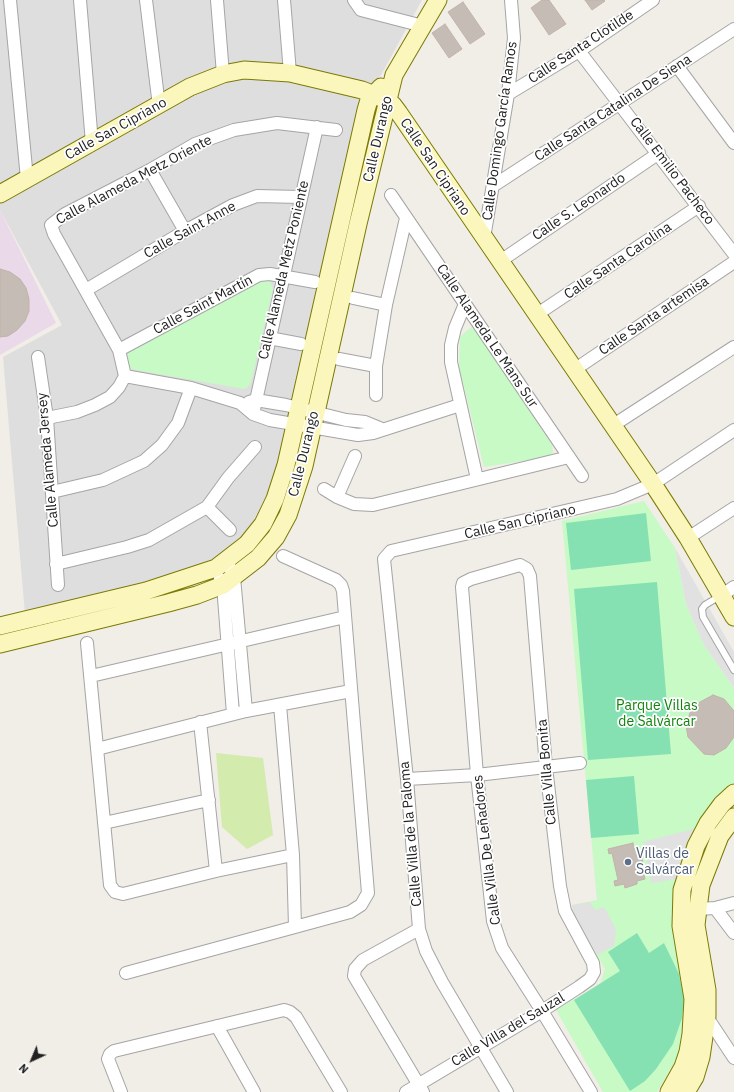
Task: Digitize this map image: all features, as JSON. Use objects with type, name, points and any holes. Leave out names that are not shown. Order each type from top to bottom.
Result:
[{"type":"street","points":[[10,0],[27,179]]},
{"type":"street","points":[[80,0],[92,143]]},
{"type":"street","points":[[146,0],[159,106]]},
{"type":"street","points":[[217,0],[223,74]]},
{"type":"street","points":[[284,0],[290,73]]},
{"type":"street","points":[[354,0],[361,10],[423,26]]},
{"type":"street","name":"Calle Durango","points":[[0,644],[175,601],[228,581],[258,558],[276,537],[288,515],[298,489],[305,418],[380,97],[438,0]]},
{"type":"street","name":"Calle Domingo García Ramos","points":[[484,238],[508,94],[514,38],[511,0]]},
{"type":"street","name":"Calle Santa Clotilde","points":[[508,94],[579,51],[653,0]]},
{"type":"street","name":"Calle Santa Catalina De Siena","points":[[492,186],[677,66],[733,32]]},
{"type":"street","name":"Calle Emilio Pacheco","points":[[579,51],[699,206],[734,254]]},
{"type":"street","points":[[677,66],[734,143]]},
{"type":"street","name":"Calle San Cipriano","points":[[0,194],[159,106],[190,87],[223,74],[244,70],[290,73],[380,97],[393,105],[499,262],[653,484],[688,538],[728,592],[734,617]]},
{"type":"street","name":"Calle Alameda Metz Oriente","points":[[86,290],[54,234],[51,224],[65,214],[150,170],[195,144],[234,130],[277,123],[336,130]]},
{"type":"street","name":"Calle Alameda Metz Poniente","points":[[253,414],[300,197],[317,127]]},
{"type":"street","name":"Calle S. Leonardo","points":[[499,262],[658,153]]},
{"type":"street","points":[[150,170],[185,231]]},
{"type":"street","name":"Calle Alameda Le Mans Sur","points":[[391,195],[582,476]]},
{"type":"street","name":"Calle Saint Anne","points":[[86,290],[185,231],[233,205],[258,196],[300,197]]},
{"type":"street","name":"Calle Santa Carolina","points":[[536,315],[699,206]]},
{"type":"street","points":[[376,395],[376,366],[386,305],[406,218]]},
{"type":"street","name":"Calle Santa artemisa","points":[[574,370],[734,262]]},
{"type":"street","name":"Calle Saint Martín","points":[[119,350],[259,275],[270,274],[314,282]]},
{"type":"street","points":[[47,418],[77,412],[110,397],[119,387],[125,376],[119,350],[86,290]]},
{"type":"street","points":[[353,298],[386,305]]},
{"type":"street","points":[[465,304],[455,328],[451,362],[477,479]]},
{"type":"street","points":[[269,338],[301,344]]},
{"type":"street","points":[[612,426],[734,347]]},
{"type":"street","name":"Calle Alameda Jersey","points":[[38,357],[47,418],[58,585]]},
{"type":"street","points":[[339,359],[376,366]]},
{"type":"street","points":[[125,376],[191,388],[240,404],[253,414],[270,420],[305,418],[346,420],[365,422],[382,429]]},
{"type":"street","points":[[52,492],[103,480],[144,461],[162,445],[178,423],[191,388]]},
{"type":"street","points":[[240,404],[256,400],[345,433],[367,434],[460,405]]},
{"type":"street","name":"Calle Durango","points":[[0,626],[146,591],[221,565],[247,544],[263,524],[275,499],[305,418]]},
{"type":"street","points":[[345,433],[346,420]]},
{"type":"street","name":"Calle San Cipriano","points":[[386,555],[390,551],[618,499],[653,484],[734,430]]},
{"type":"street","points":[[56,564],[127,547],[149,540],[207,507],[228,478],[255,446]]},
{"type":"street","points":[[337,497],[355,456]]},
{"type":"street","points":[[324,489],[337,497],[354,504],[373,505],[569,457]]},
{"type":"street","points":[[207,507],[230,530]]},
{"type":"street","points":[[688,538],[734,508]]},
{"type":"street","name":"Calle Villa de la Paloma","points":[[386,555],[384,561],[407,779],[420,929],[426,951],[442,982],[507,1092]]},
{"type":"street","points":[[126,973],[350,912],[362,906],[368,893],[341,585],[336,580],[283,556]]},
{"type":"street","points":[[221,565],[228,581],[241,640],[246,711]]},
{"type":"street","name":"Calle Villa Bonita","points":[[463,583],[515,565],[524,566],[530,576],[554,844],[565,911],[593,963],[594,972]]},
{"type":"street","points":[[228,581],[227,644],[232,714]]},
{"type":"street","name":"Calle Villa De Leñadores","points":[[463,583],[462,592],[477,775],[493,921],[502,948],[591,1092]]},
{"type":"street","points":[[91,676],[345,617]]},
{"type":"street","points":[[87,644],[110,886],[115,892],[123,894],[216,871],[293,855]]},
{"type":"street","points":[[97,749],[232,714],[351,691]]},
{"type":"street","points":[[280,705],[293,855],[296,927]]},
{"type":"street","points":[[200,722],[216,871]]},
{"type":"street","points":[[407,779],[477,775],[580,763]]},
{"type":"street","points":[[674,1091],[688,1052],[693,999],[681,926],[682,890],[696,846],[708,823],[722,804],[734,793]]},
{"type":"street","points":[[104,823],[209,800]]},
{"type":"street","points":[[674,1091],[695,1077],[701,1057],[707,1016],[707,990],[696,925],[697,909],[701,885],[711,857],[720,836],[734,817]]},
{"type":"street","points":[[697,909],[715,908],[734,903]]},
{"type":"street","points":[[715,908],[734,933]]},
{"type":"street","points":[[420,929],[363,960],[354,969],[354,976],[421,1088]]},
{"type":"street","name":"Calle Villa del Sauzal","points":[[406,1092],[421,1088],[480,1047],[542,1011],[590,979],[594,972]]},
{"type":"street","points":[[693,999],[707,1016],[734,1058]]},
{"type":"street","points":[[121,1092],[108,1059],[110,1054],[114,1051],[284,1010],[290,1012],[296,1017],[341,1092]]},
{"type":"street","points":[[217,1026],[253,1092]]},
{"type":"lane","points":[[728,592],[705,605],[702,609],[703,616],[734,670]]},
{"type":"shaded area","points":[[0,0],[422,0],[381,75],[360,103],[294,385],[279,462],[264,513],[228,553],[190,574],[25,614],[3,357],[62,325],[0,210]]},
{"type":"shaded area","points":[[0,210],[56,323],[0,355]]},
{"type":"shaded area","points":[[675,548],[734,652],[734,688],[704,645],[686,604]]},
{"type":"shaded area","points":[[697,828],[689,842],[677,879],[651,883],[643,842]]},
{"type":"shaded area","points":[[590,902],[595,910],[604,907],[616,929],[614,946],[597,955],[573,914],[572,905]]},
{"type":"green space","points":[[262,276],[270,281],[273,289],[251,382],[248,387],[244,389],[130,369],[127,365],[125,356],[127,351]]},
{"type":"green space","points":[[471,327],[477,332],[552,445],[553,452],[548,457],[484,467],[459,367],[460,337]]},
{"type":"green space","name":"Parque Villas de Salvárcar","points":[[644,501],[675,548],[686,604],[704,645],[734,688],[734,783],[712,803],[689,842],[677,879],[673,912],[686,1009],[680,1053],[657,1092],[603,1092],[556,1010],[600,984],[605,969],[573,914],[572,905],[597,900],[562,521]]},
{"type":"green space","points":[[646,513],[651,561],[571,570],[566,523]]},
{"type":"green space","points":[[657,582],[671,754],[588,760],[574,589]]},
{"type":"green space","points":[[216,753],[263,758],[273,835],[247,849],[222,827]]},
{"type":"green space","points":[[634,776],[639,834],[591,838],[586,780]]},
{"type":"green space","points":[[637,933],[649,953],[664,943],[679,974],[684,1000],[682,1018],[673,1044],[656,1069],[645,1081],[630,1091],[574,1000],[620,971],[608,952]]},
{"type":"building","points":[[542,0],[549,0],[566,24],[549,35],[531,8]]},
{"type":"building","points":[[585,0],[604,0],[605,1],[592,10]]},
{"type":"building","points":[[463,2],[485,34],[470,44],[448,12]]},
{"type":"building","points":[[445,24],[462,49],[449,58],[432,33]]},
{"type":"building","points":[[0,269],[10,272],[20,279],[26,288],[29,299],[29,311],[25,321],[17,330],[8,336],[0,337]]},
{"type":"building","points":[[713,695],[724,699],[734,711],[734,737],[726,748],[714,755],[704,754],[688,737],[686,725],[691,710],[700,702]]},
{"type":"building","name":"Villas de Salvárcar","points":[[633,843],[634,849],[639,848],[645,870],[643,871],[645,879],[637,881],[637,884],[625,888],[624,884],[615,886],[614,881],[618,880],[612,853],[609,854],[608,849]]},
{"type":"place","name":"Villas de Salvárcar","points":[[628,862]]}]
